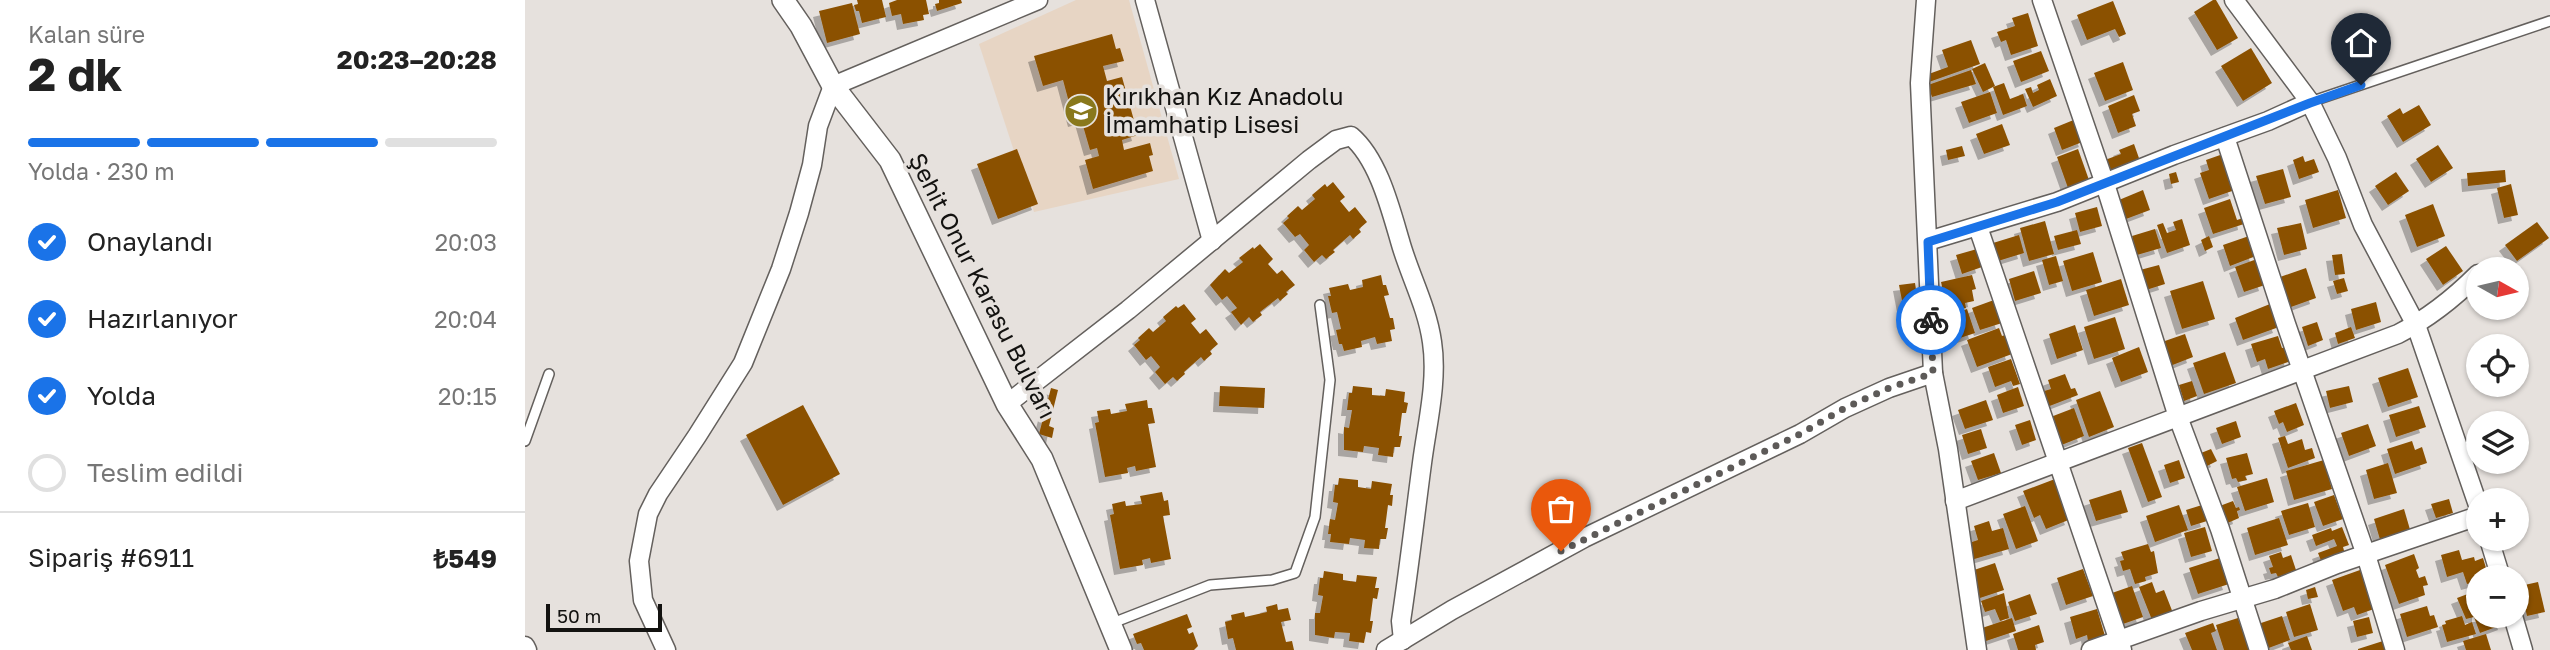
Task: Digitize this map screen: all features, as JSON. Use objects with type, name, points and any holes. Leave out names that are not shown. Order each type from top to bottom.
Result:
[{"type":"street","name":"Şehit Onur Karasu Bulvarı","points":[[783,0],[801,26],[833,86],[890,160],[1007,404],[1042,459],[1121,650]]},
{"type":"street","points":[[666,650],[643,600],[639,561],[647,514],[743,363],[762,319],[799,214],[812,165],[818,125],[833,86],[1038,0]]},
{"type":"street","points":[[1145,0],[1212,241]]},
{"type":"street","points":[[1926,0],[1920,83],[1933,373],[1977,650]]},
{"type":"street","points":[[2042,0],[2105,184],[2178,418],[2220,528],[2259,650]]},
{"type":"street","points":[[2234,0],[2310,103],[2337,158],[2363,225],[2416,325],[2472,488]]},
{"type":"street","points":[[1928,242],[2105,184],[2310,103]]},
{"type":"street","points":[[1007,404],[1336,140],[1351,136],[1361,145],[1387,197],[1432,339],[1434,358],[1401,621],[1403,640]]},
{"type":"street","points":[[2225,137],[2366,555],[2395,650]]},
{"type":"street","points":[[1978,227],[2120,645]]},
{"type":"street","points":[[1955,501],[2398,334],[2416,325],[2466,286]]},
{"type":"street","points":[[1386,650],[1584,538],[1800,434],[1845,408],[1889,388],[1933,373]]},
{"type":"street","points":[[2091,650],[2120,645],[2241,599],[2466,520]]},
{"type":"street","points":[[1967,650],[1973,625]]},
{"type":"street","points":[[2517,628],[2523,650]]},
{"type":"lane","points":[[2310,103],[2550,21]]},
{"type":"lane","points":[[1109,624],[1210,585],[1272,580],[1295,573],[1315,517],[1330,380],[1320,305]]},
{"type":"lane","points":[[525,441],[549,374]]},
{"type":"shaded area","name":"Kırıkhan Kız Anadolu İmamhatip Lisesi","points":[[1076,0],[1129,0],[1179,179],[1034,212],[979,44]]},
{"type":"building","points":[[857,0],[882,0],[886,17],[862,23],[859,11],[856,11],[854,5],[858,4]]},
{"type":"building","points":[[897,0],[926,0],[929,14],[923,15],[924,20],[903,24],[901,14],[892,16],[889,3]]},
{"type":"building","points":[[939,0],[961,0],[962,3],[937,11],[935,4],[939,3]]},
{"type":"building","points":[[2216,0],[2238,38],[2217,50],[2194,12]]},
{"type":"building","points":[[2113,1],[2126,34],[2119,37],[2115,29],[2087,40],[2077,15]]},
{"type":"building","points":[[852,3],[860,34],[827,43],[819,11]]},
{"type":"building","points":[[2028,13],[2038,46],[2011,55],[2006,40],[2001,42],[1997,32],[2015,26],[2012,18]]},
{"type":"building","name":"Kırıkhan Kız Anadolu İmamhatip Lisesi","points":[[1112,34],[1116,49],[1120,48],[1124,61],[1103,66],[1107,81],[1122,77],[1138,135],[1122,140],[1124,150],[1150,143],[1153,155],[1149,156],[1153,171],[1093,189],[1085,160],[1099,156],[1097,148],[1090,150],[1081,119],[1074,121],[1063,80],[1043,86],[1034,56]]},
{"type":"building","points":[[1971,40],[1980,64],[1929,82],[1926,75],[1948,67],[1942,50]]},
{"type":"building","points":[[2251,48],[2272,83],[2243,101],[2221,66]]},
{"type":"building","points":[[2041,51],[2049,71],[2021,82],[2013,61]]},
{"type":"building","points":[[2123,62],[2133,90],[2105,101],[2094,73]]},
{"type":"building","points":[[1985,63],[1995,86],[1983,92],[1972,69]]},
{"type":"building","points":[[1971,70],[1976,84],[1932,97],[1928,85]]},
{"type":"building","points":[[2050,79],[2057,96],[2033,107],[2025,89],[2031,87],[2033,93],[2039,90],[2037,85]]},
{"type":"building","points":[[2004,83],[2010,99],[2023,94],[2027,106],[2003,115],[1993,87]]},
{"type":"building","points":[[1990,92],[1997,113],[1969,123],[1961,102]]},
{"type":"building","points":[[2134,95],[2140,111],[2132,114],[2136,126],[2118,133],[2108,106]]},
{"type":"building","points":[[2419,105],[2431,125],[2403,142],[2387,116],[2400,108],[2403,114]]},
{"type":"building","points":[[2076,119],[2085,141],[2062,150],[2054,128]]},
{"type":"building","points":[[2002,124],[2010,145],[1984,154],[1976,134]]},
{"type":"building","points":[[2134,144],[2140,161],[2110,173],[2105,160],[2121,154],[2119,150]]},
{"type":"building","points":[[2438,145],[2453,168],[2431,182],[2416,159]]},
{"type":"building","points":[[1962,146],[1965,156],[1948,160],[1946,150]]},
{"type":"building","points":[[1017,149],[1038,204],[998,219],[977,164]]},
{"type":"building","points":[[2078,149],[2089,180],[2068,188],[2057,157]]},
{"type":"building","points":[[2223,154],[2235,190],[2209,199],[2200,173],[2209,170],[2206,160]]},
{"type":"building","points":[[2303,156],[2305,162],[2314,159],[2319,172],[2299,179],[2293,160]]},
{"type":"building","points":[[2283,169],[2291,197],[2265,204],[2256,176]]},
{"type":"building","points":[[2505,170],[2506,182],[2468,186],[2467,173]]},
{"type":"building","points":[[2176,172],[2179,182],[2171,184],[2169,174]]},
{"type":"building","points":[[2396,172],[2409,191],[2388,205],[2375,186]]},
{"type":"building","points":[[1333,182],[1345,197],[1340,201],[1349,212],[1355,207],[1367,222],[1353,239],[1350,235],[1326,259],[1322,255],[1314,262],[1304,250],[1309,245],[1300,234],[1295,237],[1283,223],[1298,206],[1302,210],[1315,199],[1312,195],[1325,184],[1327,187]]},
{"type":"building","points":[[2511,184],[2518,215],[2504,218],[2497,188]]},
{"type":"building","points":[[2143,190],[2150,210],[2126,219],[2119,200]]},
{"type":"building","points":[[2338,190],[2346,218],[2313,228],[2305,200]]},
{"type":"building","points":[[2230,199],[2237,220],[2243,218],[2244,224],[2213,234],[2204,208]]},
{"type":"building","points":[[2433,204],[2445,236],[2417,247],[2405,215]]},
{"type":"building","points":[[2097,207],[2102,226],[2080,232],[2075,213]]},
{"type":"building","points":[[2182,219],[2190,245],[2167,253],[2157,225],[2163,223],[2167,233],[2176,230],[2173,222]]},
{"type":"building","points":[[2045,221],[2054,254],[2029,261],[2020,228]]},
{"type":"building","points":[[2537,222],[2549,238],[2523,257],[2514,257],[2505,245]]},
{"type":"building","points":[[2301,223],[2307,249],[2284,255],[2277,228]]},
{"type":"building","points":[[2155,229],[2161,248],[2137,255],[2132,236]]},
{"type":"building","points":[[2077,230],[2081,244],[2058,250],[2054,236]]},
{"type":"building","points":[[2019,235],[2024,253],[1998,261],[1993,243]]},
{"type":"building","points":[[2209,236],[2213,247],[2205,251],[2201,240]]},
{"type":"building","points":[[2249,236],[2256,256],[2230,266],[2223,245]]},
{"type":"building","points":[[1260,244],[1273,259],[1268,264],[1277,274],[1282,270],[1295,285],[1280,301],[1278,298],[1260,312],[1262,315],[1253,322],[1249,317],[1241,325],[1231,312],[1237,308],[1227,296],[1222,300],[1210,285],[1225,269],[1229,273],[1243,262],[1239,258]]},
{"type":"building","points":[[2446,246],[2463,271],[2443,285],[2426,259]]},
{"type":"building","points":[[1977,249],[1982,267],[1962,274],[1956,255]]},
{"type":"building","points":[[2093,252],[2102,282],[2072,291],[2063,261]]},
{"type":"building","points":[[2342,254],[2345,274],[2335,275],[2332,255]]},
{"type":"building","points":[[2056,256],[2063,281],[2049,285],[2042,260]]},
{"type":"building","points":[[2257,259],[2265,285],[2244,292],[2235,267]]},
{"type":"building","points":[[2159,265],[2165,284],[2146,290],[2140,270]]},
{"type":"building","points":[[2306,268],[2316,298],[2291,307],[2280,277]]},
{"type":"building","points":[[2034,271],[2041,293],[2015,301],[2009,279]]},
{"type":"building","points":[[1381,275],[1389,295],[1384,296],[1395,329],[1390,330],[1392,341],[1377,344],[1375,337],[1361,341],[1362,347],[1344,351],[1342,344],[1339,344],[1336,330],[1341,329],[1337,312],[1332,313],[1329,288],[1348,284],[1350,290],[1363,287],[1362,280]]},
{"type":"building","points":[[1972,275],[1976,289],[1972,290],[1974,301],[1965,303],[1966,308],[1948,312],[1941,282]]},
{"type":"building","points":[[2344,278],[2348,291],[2337,294],[2333,281]]},
{"type":"building","points":[[2121,279],[2129,305],[2094,316],[2086,290]]},
{"type":"building","points":[[2203,281],[2215,319],[2182,329],[2170,291]]},
{"type":"building","points":[[1915,283],[1918,303],[1903,306],[1899,285]]},
{"type":"building","points":[[1994,300],[2002,323],[1980,330],[1972,308]]},
{"type":"building","points":[[2376,302],[2381,322],[2356,330],[2351,309]]},
{"type":"building","points":[[1184,304],[1196,319],[1191,323],[1200,334],[1206,329],[1218,344],[1204,361],[1201,357],[1177,381],[1173,377],[1165,384],[1155,372],[1160,367],[1151,356],[1146,360],[1134,345],[1149,328],[1153,332],[1166,321],[1163,317],[1176,306],[1178,308]]},
{"type":"building","points":[[2270,304],[2279,327],[2243,340],[2235,318]]},
{"type":"building","points":[[1967,309],[1975,333],[1954,340],[1946,317]]},
{"type":"building","points":[[2115,317],[2125,349],[2094,359],[2084,327]]},
{"type":"building","points":[[2317,322],[2323,340],[2308,346],[2302,327]]},
{"type":"building","points":[[2075,325],[2083,350],[2057,359],[2049,334]]},
{"type":"building","points":[[2351,327],[2355,338],[2338,344],[2335,333]]},
{"type":"building","points":[[1999,328],[2002,336],[2005,335],[2012,354],[1977,367],[1967,340]]},
{"type":"building","points":[[2185,334],[2193,357],[2170,366],[2162,342]]},
{"type":"building","points":[[2278,336],[2291,361],[2268,369],[2265,359],[2257,362],[2251,344]]},
{"type":"building","points":[[2139,347],[2148,372],[2121,382],[2112,358]]},
{"type":"building","points":[[2225,352],[2236,383],[2204,394],[2193,363]]},
{"type":"building","points":[[2011,359],[2020,384],[2013,386],[2011,381],[1995,387],[1988,367]]},
{"type":"building","points":[[2408,368],[2418,397],[2388,407],[2378,378]]},
{"type":"building","points":[[2065,374],[2071,389],[2075,388],[2078,395],[2047,407],[2041,392],[2051,389],[2048,380]]},
{"type":"building","points":[[2192,381],[2197,396],[2184,401],[2179,385]]},
{"type":"building","points":[[1220,386],[1265,388],[1264,408],[1219,406]]},
{"type":"building","points":[[1353,386],[1372,388],[1372,395],[1385,396],[1386,389],[1405,392],[1404,402],[1408,403],[1406,413],[1402,413],[1400,447],[1394,447],[1393,457],[1378,455],[1379,448],[1364,446],[1363,452],[1344,450],[1344,427],[1349,428],[1352,410],[1347,410],[1349,393],[1352,393]]},
{"type":"building","points":[[2349,386],[2353,402],[2330,408],[2326,391]]},
{"type":"building","points":[[2018,387],[2024,406],[2003,413],[1997,395]]},
{"type":"building","points":[[1051,388],[1058,390],[1049,426],[1054,428],[1052,438],[1039,434]]},
{"type":"building","points":[[2100,391],[2114,427],[2089,437],[2076,400]]},
{"type":"building","points":[[1147,400],[1155,423],[1148,424],[1156,467],[1136,471],[1135,466],[1127,468],[1128,473],[1105,477],[1095,423],[1099,422],[1097,411],[1110,409],[1111,414],[1127,411],[1125,404]]},
{"type":"building","points":[[1986,400],[1993,420],[1965,429],[1958,410]]},
{"type":"building","points":[[2296,403],[2304,425],[2287,432],[2283,422],[2279,424],[2274,411]]},
{"type":"building","points":[[803,405],[840,474],[783,505],[746,435]]},
{"type":"building","points":[[2419,406],[2426,427],[2396,437],[2389,415]]},
{"type":"building","points":[[2074,408],[2084,436],[2059,446],[2048,418]]},
{"type":"building","points":[[2030,420],[2036,440],[2022,445],[2015,425]]},
{"type":"building","points":[[2236,421],[2241,437],[2222,444],[2216,428]]},
{"type":"building","points":[[2368,424],[2376,446],[2349,456],[2341,433]]},
{"type":"building","points":[[1981,429],[1987,448],[1968,454],[1962,435]]},
{"type":"building","points":[[2285,436],[2288,444],[2302,439],[2305,450],[2312,448],[2315,458],[2288,468],[2278,438]]},
{"type":"building","points":[[2412,441],[2415,450],[2422,447],[2427,463],[2395,474],[2387,449]]},
{"type":"building","points":[[2142,443],[2162,497],[2148,502],[2128,448]]},
{"type":"building","points":[[2211,449],[2217,461],[2207,466],[2201,453]]},
{"type":"building","points":[[1994,453],[2001,473],[1978,480],[1971,461]]},
{"type":"building","points":[[2247,453],[2253,474],[2245,476],[2247,480],[2238,482],[2236,478],[2232,479],[2226,458]]},
{"type":"building","points":[[2179,460],[2185,478],[2170,483],[2164,465]]},
{"type":"building","points":[[2324,460],[2332,489],[2294,500],[2286,471]]},
{"type":"building","points":[[2388,463],[2397,493],[2374,499],[2366,470]]},
{"type":"building","points":[[1339,478],[1358,480],[1358,487],[1371,489],[1372,481],[1392,484],[1392,506],[1388,505],[1386,539],[1380,539],[1379,549],[1364,548],[1365,540],[1350,538],[1349,544],[1330,542],[1330,519],[1335,520],[1338,503],[1333,502],[1335,485],[1338,485]]},
{"type":"building","points":[[2267,478],[2274,502],[2245,511],[2237,487]]},
{"type":"building","points":[[2055,479],[2071,519],[2046,529],[2040,515],[2034,518],[2023,491]]},
{"type":"building","points":[[2121,490],[2128,512],[2096,521],[2089,500]]},
{"type":"building","points":[[1162,492],[1164,501],[1168,500],[1170,515],[1163,516],[1171,559],[1151,563],[1150,558],[1142,560],[1143,565],[1120,569],[1110,515],[1114,514],[1112,504],[1125,501],[1126,506],[1142,504],[1140,496]]},
{"type":"building","points":[[2334,495],[2343,519],[2323,526],[2314,502]]},
{"type":"building","points":[[2449,499],[2453,513],[2436,518],[2431,504]]},
{"type":"building","points":[[2233,501],[2236,508],[2239,507],[2239,518],[2223,525],[2217,507]]},
{"type":"building","points":[[2308,503],[2315,527],[2289,535],[2281,511]]},
{"type":"building","points":[[2179,505],[2188,530],[2155,542],[2146,516]]},
{"type":"building","points":[[2202,505],[2207,521],[2191,526],[2186,510]]},
{"type":"building","points":[[2025,506],[2038,541],[2016,549],[2003,514]]},
{"type":"building","points":[[2404,509],[2411,533],[2381,543],[2374,519]]},
{"type":"building","points":[[2279,518],[2288,545],[2255,555],[2247,528]]},
{"type":"building","points":[[1989,521],[1992,531],[2003,528],[2009,549],[1971,560],[1966,544],[1978,540],[1974,526]]},
{"type":"building","points":[[2205,527],[2212,551],[2191,557],[2184,533]]},
{"type":"building","points":[[2342,527],[2349,545],[2343,547],[2345,554],[2322,563],[2318,553],[2337,546],[2334,539],[2316,546],[2312,535]]},
{"type":"building","points":[[2148,544],[2151,552],[2154,551],[2158,573],[2135,584],[2130,569],[2123,571],[2120,561],[2124,560],[2121,552]]},
{"type":"building","points":[[2459,550],[2462,560],[2474,557],[2475,561],[2483,558],[2485,565],[2466,565],[2466,581],[2463,572],[2447,577],[2441,555]]},
{"type":"building","points":[[2281,552],[2283,558],[2291,555],[2296,570],[2278,577],[2276,573],[2271,574],[2269,568],[2273,567],[2269,556]]},
{"type":"building","points":[[2414,554],[2419,578],[2425,576],[2428,585],[2423,586],[2425,595],[2399,604],[2385,565]]},
{"type":"building","points":[[2220,558],[2229,584],[2198,594],[2189,568]]},
{"type":"building","points":[[1995,563],[2004,590],[1977,599],[1968,572]]},
{"type":"building","points":[[2083,569],[2093,596],[2066,605],[2057,578]]},
{"type":"building","points":[[2360,570],[2374,609],[2357,615],[2354,607],[2343,611],[2332,580]]},
{"type":"building","points":[[1324,571],[1343,574],[1343,580],[1356,582],[1357,575],[1377,577],[1375,588],[1379,588],[1377,599],[1373,598],[1371,633],[1366,632],[1364,643],[1349,641],[1350,633],[1335,632],[1334,638],[1315,635],[1315,613],[1320,613],[1323,596],[1318,595],[1320,578],[1323,578]]},
{"type":"building","points":[[2152,582],[2156,593],[2164,590],[2173,613],[2152,620],[2139,587]]},
{"type":"building","points":[[2538,582],[2545,612],[2529,616],[2529,584]]},
{"type":"building","points":[[2132,586],[2143,617],[2123,624],[2112,593]]},
{"type":"building","points":[[2315,587],[2318,597],[2308,599],[2306,590]]},
{"type":"building","points":[[2004,593],[2009,618],[2000,621],[1995,609],[1985,612],[1981,601]]},
{"type":"building","points":[[2030,594],[2037,614],[2015,621],[2008,602]]},
{"type":"building","points":[[2466,595],[2466,619],[2457,598]]},
{"type":"building","points":[[1277,604],[1278,610],[1288,608],[1291,620],[1281,622],[1286,642],[1292,641],[1294,650],[1236,650],[1233,638],[1228,639],[1225,622],[1232,620],[1231,615],[1244,612],[1245,617],[1267,612],[1266,607]]},
{"type":"building","points":[[2310,604],[2318,630],[2294,637],[2286,612]]},
{"type":"building","points":[[2427,606],[2438,627],[2407,637],[2400,614]]},
{"type":"building","points":[[2097,609],[2105,636],[2088,641],[2087,635],[2076,639],[2070,617]]},
{"type":"building","points":[[1187,614],[1192,627],[1187,629],[1189,634],[1193,632],[1198,646],[1194,650],[1144,650],[1141,643],[1137,644],[1133,634]]},
{"type":"building","points":[[2282,616],[2290,640],[2266,649],[2258,624]]},
{"type":"building","points":[[2462,616],[2466,628],[2474,628],[2476,634],[2447,642],[2442,625],[2446,624],[2445,621]]},
{"type":"building","points":[[2369,617],[2373,633],[2357,637],[2353,621]]},
{"type":"building","points":[[2012,618],[2016,631],[1986,641],[1982,628]]},
{"type":"building","points":[[2238,618],[2249,650],[2224,650],[2216,625]]},
{"type":"building","points":[[2213,623],[2216,631],[2211,633],[2217,650],[2192,650],[2185,633]]},
{"type":"building","points":[[2039,625],[2044,642],[2035,645],[2036,650],[2018,650],[2013,634]]},
{"type":"building","points":[[2478,628],[2493,628],[2480,633]]},
{"type":"building","points":[[2486,634],[2491,650],[2466,650],[2463,641]]},
{"type":"building","points":[[2307,636],[2312,650],[2291,650],[2288,643]]},
{"type":"building","points":[[2383,641],[2386,650],[2358,650],[2358,649]]},
{"type":"way so far","points":[[1561,551],[1800,434],[1845,408],[1889,388],[1933,373],[1931,320]]},
{"type":"place","name":"Kırıkhan Kız Anadolu İmamhatip Lisesi","points":[[1081,111]]},
{"type":"route","points":[[1931,320],[1928,242],[2057,202],[2173,155],[2361,85]]}]
